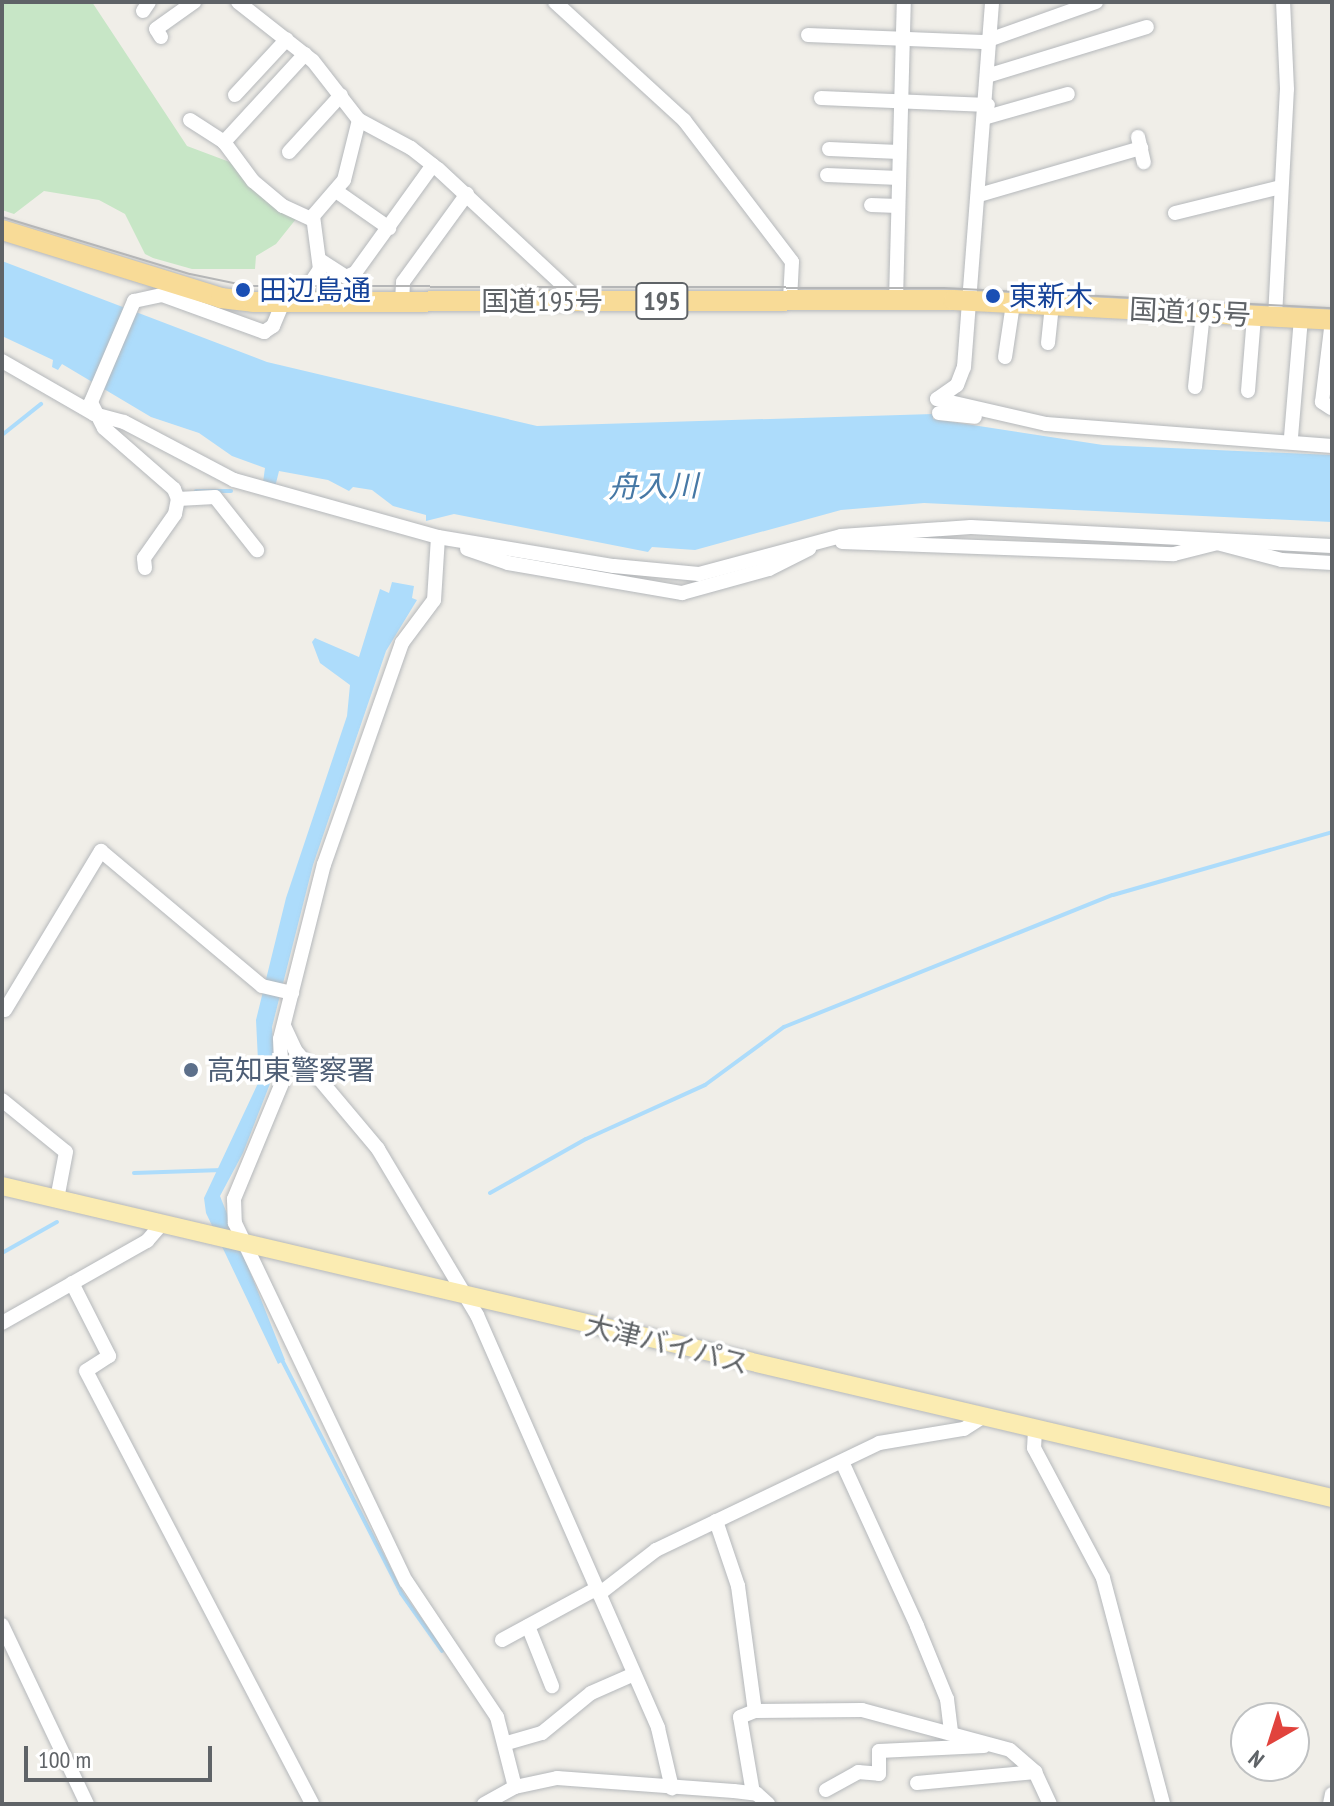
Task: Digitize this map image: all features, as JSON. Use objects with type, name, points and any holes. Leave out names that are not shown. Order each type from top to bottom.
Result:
[{"type":"highway","name":"国道195号","points":[[2,230],[221,298],[290,302],[896,300],[1332,320]]},
{"type":"main road","name":"大津バイパス","points":[[2,1186],[1332,1498]]},
{"type":"street","points":[[161,37],[156,29],[194,2]]},
{"type":"street","points":[[238,2],[305,54],[359,120],[433,165],[580,301]]},
{"type":"street","points":[[555,2],[684,120],[792,262],[790,301]]},
{"type":"street","points":[[896,300],[904,2]]},
{"type":"street","points":[[992,2],[987,111],[960,380],[937,399],[1007,418]]},
{"type":"street","points":[[808,35],[992,39],[1096,2]]},
{"type":"street","points":[[1275,317],[1287,89],[1283,2]]},
{"type":"street","points":[[990,75],[1108,45],[1147,27]]},
{"type":"street","points":[[235,95],[287,39]]},
{"type":"street","points":[[224,142],[305,54]]},
{"type":"street","points":[[821,98],[902,100],[987,111],[1068,94]]},
{"type":"street","points":[[289,152],[341,95]]},
{"type":"street","points":[[190,120],[224,142],[253,181],[283,206],[313,220]]},
{"type":"street","points":[[93,408],[134,301],[162,295],[264,332],[273,326],[290,302],[317,279],[320,260],[313,220],[347,172],[359,120]]},
{"type":"street","points":[[829,149],[899,152]]},
{"type":"street","points":[[979,195],[1141,149]]},
{"type":"street","points":[[352,302],[350,276],[389,228],[433,165]]},
{"type":"street","points":[[827,175],[899,178]]},
{"type":"street","points":[[1175,213],[1281,187]]},
{"type":"street","points":[[336,191],[389,228]]},
{"type":"street","points":[[402,302],[403,282],[467,194]]},
{"type":"street","points":[[871,205],[898,206]]},
{"type":"street","points":[[320,260],[350,276]]},
{"type":"street","points":[[1005,357],[1013,304]]},
{"type":"street","points":[[1048,343],[1052,306]]},
{"type":"street","points":[[1195,387],[1203,313]]},
{"type":"street","points":[[1248,391],[1254,316]]},
{"type":"street","points":[[1291,437],[1298,404],[1301,319]]},
{"type":"street","points":[[1331,408],[1322,402],[1332,320]]},
{"type":"street","points":[[2,361],[234,480],[438,537],[508,563],[682,593],[840,542],[1174,554],[1217,543],[1332,546]]},
{"type":"street","points":[[93,408],[178,499]]},
{"type":"street","points":[[939,413],[1332,446]]},
{"type":"street","points":[[178,499],[215,497],[257,550]]},
{"type":"street","points":[[145,568],[144,558],[175,514],[178,499]]},
{"type":"street","points":[[438,537],[434,600],[402,643],[324,864],[288,992],[282,1083],[234,1199],[235,1223],[406,1581],[497,1717],[507,1743],[515,1787]]},
{"type":"street","points":[[1217,543],[1282,560],[1332,563]]},
{"type":"street","points":[[5,1010],[101,851],[262,986],[288,992]]},
{"type":"street","points":[[284,1026],[295,1050],[378,1149],[466,1295],[658,1728],[672,1788]]},
{"type":"street","points":[[2,1100],[66,1152],[57,1199]]},
{"type":"street","points":[[2,1323],[147,1241],[161,1225]]},
{"type":"street","points":[[72,1283],[109,1356],[86,1371],[312,1804]]},
{"type":"street","points":[[502,1640],[598,1591],[656,1550],[843,1464],[879,1443],[964,1429],[981,1418]]},
{"type":"street","points":[[1035,1430],[1034,1448],[1103,1578],[1163,1804]]},
{"type":"street","points":[[843,1464],[890,1558],[947,1699],[951,1733]]},
{"type":"street","points":[[716,1521],[738,1586],[755,1711]]},
{"type":"street","points":[[2,1625],[87,1804]]},
{"type":"street","points":[[528,1626],[552,1686]]},
{"type":"street","points":[[507,1743],[542,1733],[591,1693],[632,1675]]},
{"type":"street","points":[[753,1793],[740,1717],[755,1711],[840,1707],[1010,1750],[1035,1772],[1050,1804]]},
{"type":"street","points":[[826,1790],[858,1772],[879,1774],[879,1751],[988,1746]]},
{"type":"street","points":[[917,1783],[1035,1772]]},
{"type":"street","points":[[484,1804],[515,1787],[557,1778],[753,1793],[768,1804]]},
{"type":"street","points":[[1330,1804],[1332,1794]]},
{"type":"green space","points":[[2,2],[92,2],[187,146],[235,164],[296,219],[276,244],[256,256],[255,269],[192,269],[153,258],[145,254],[125,214],[99,200],[44,191],[14,214],[2,210]]},
{"type":"water","name":"舟入川","points":[[2,261],[267,362],[537,426],[933,414],[933,419],[1103,445],[1332,455],[1332,522],[924,503],[841,510],[695,550],[652,547],[648,552],[454,514],[426,521],[426,515],[393,506],[372,490],[353,487],[349,491],[328,480],[279,471],[275,487],[263,482],[265,468],[232,456],[199,433],[151,417],[62,364],[58,370],[52,367],[53,360],[2,336]]},
{"type":"water","points":[[392,582],[414,586],[412,598],[417,600],[386,651],[313,865],[272,1027],[275,1071],[243,1153],[220,1196],[285,1360],[278,1364],[206,1213],[204,1198],[259,1081],[256,1020],[286,898],[347,716],[350,685],[320,663],[312,642],[315,638],[359,657],[380,589],[389,593]]},
{"type":"waterway","points":[[2,435],[41,404]]},
{"type":"waterway","points":[[196,491],[231,491]]},
{"type":"waterway","points":[[490,1193],[586,1139],[705,1085],[784,1027],[1113,895],[1332,832]]},
{"type":"waterway","points":[[134,1173],[222,1170]]},
{"type":"waterway","points":[[2,1253],[57,1222]]},
{"type":"waterway","points":[[282,1360],[401,1593],[442,1651]]},
{"type":"tram line","points":[[2,217],[190,274],[248,286],[944,288],[1332,308]]},
{"type":"place","name":"田辺島通","points":[[243,290]]},
{"type":"place","name":"東新木","points":[[993,296]]},
{"type":"place","name":"高知東警察署","points":[[191,1070]]}]
